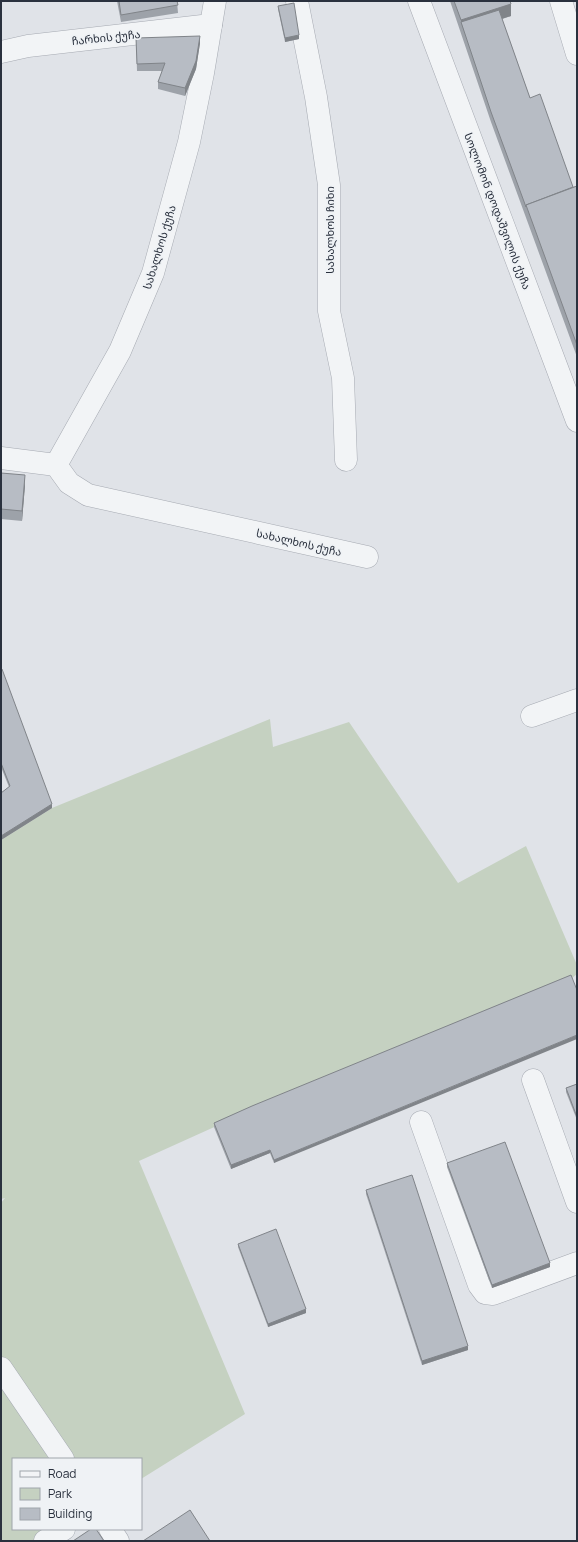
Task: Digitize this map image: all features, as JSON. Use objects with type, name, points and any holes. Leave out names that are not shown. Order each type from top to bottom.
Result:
[{"type":"street","name":"სახალხოს ჩიხი","points":[[297,1],[314,90],[329,185],[330,311],[343,378],[346,460]]},
{"type":"street","name":"სოლომონ დოდაშვილის ქუჩა","points":[[419,1],[577,421]]},
{"type":"street","points":[[561,1],[577,54]]},
{"type":"street","name":"ჩარხის ქუჩა","points":[[1,52],[216,10]]},
{"type":"street","name":"სახალხოს ქუჩა","points":[[216,10],[189,142],[153,273],[120,351],[56,465],[69,483],[88,495],[367,557]]},
{"type":"street","points":[[1,458],[56,465]]},
{"type":"street","points":[[532,716],[577,700]]},
{"type":"street","points":[[533,1080],[577,1202]]},
{"type":"street","points":[[422,1122],[479,1285],[485,1293],[493,1294],[577,1263]]},
{"type":"street","points":[[1,1368],[62,1458]]},
{"type":"street","points":[[45,1541],[62,1530]]},
{"type":"street","points":[[111,1530],[118,1541]]},
{"type":"green space","points":[[270,719],[273,747],[349,722],[458,883],[526,846],[577,965],[577,974],[571,979],[252,1110],[139,1161],[245,1414],[142,1478],[142,1458],[12,1458],[12,1530],[59,1530],[42,1541],[1,1541],[1,1203],[5,1198],[1,1199],[1,840],[52,808]]},
{"type":"building","points":[[119,1],[177,1],[178,5],[121,15]]},
{"type":"building","points":[[454,1],[510,1],[511,4],[461,20]]},
{"type":"building","points":[[294,3],[299,35],[285,38],[278,6]]},
{"type":"building","points":[[499,10],[530,98],[540,94],[573,187],[526,205],[526,207],[491,112],[461,22]]},
{"type":"building","points":[[200,36],[196,61],[185,88],[158,82],[165,63],[137,64],[136,38]]},
{"type":"building","points":[[577,186],[577,345],[526,205]]},
{"type":"building","points":[[1,473],[25,475],[22,511],[1,509]]},
{"type":"building","points":[[2,669],[52,804],[1,836],[1,793],[10,786],[1,763]]},
{"type":"building","points":[[571,975],[577,990],[577,1035],[274,1160],[270,1150],[231,1165],[214,1123]]},
{"type":"building","points":[[577,1084],[577,1117],[566,1088]]},
{"type":"building","points":[[505,1142],[550,1263],[492,1285],[447,1163]]},
{"type":"building","points":[[412,1175],[468,1346],[422,1361],[366,1190]]},
{"type":"building","points":[[276,1229],[306,1309],[268,1324],[238,1244]]},
{"type":"building","points":[[190,1510],[210,1541],[143,1541]]},
{"type":"building","points":[[90,1530],[97,1530],[104,1541],[73,1541]]}]
